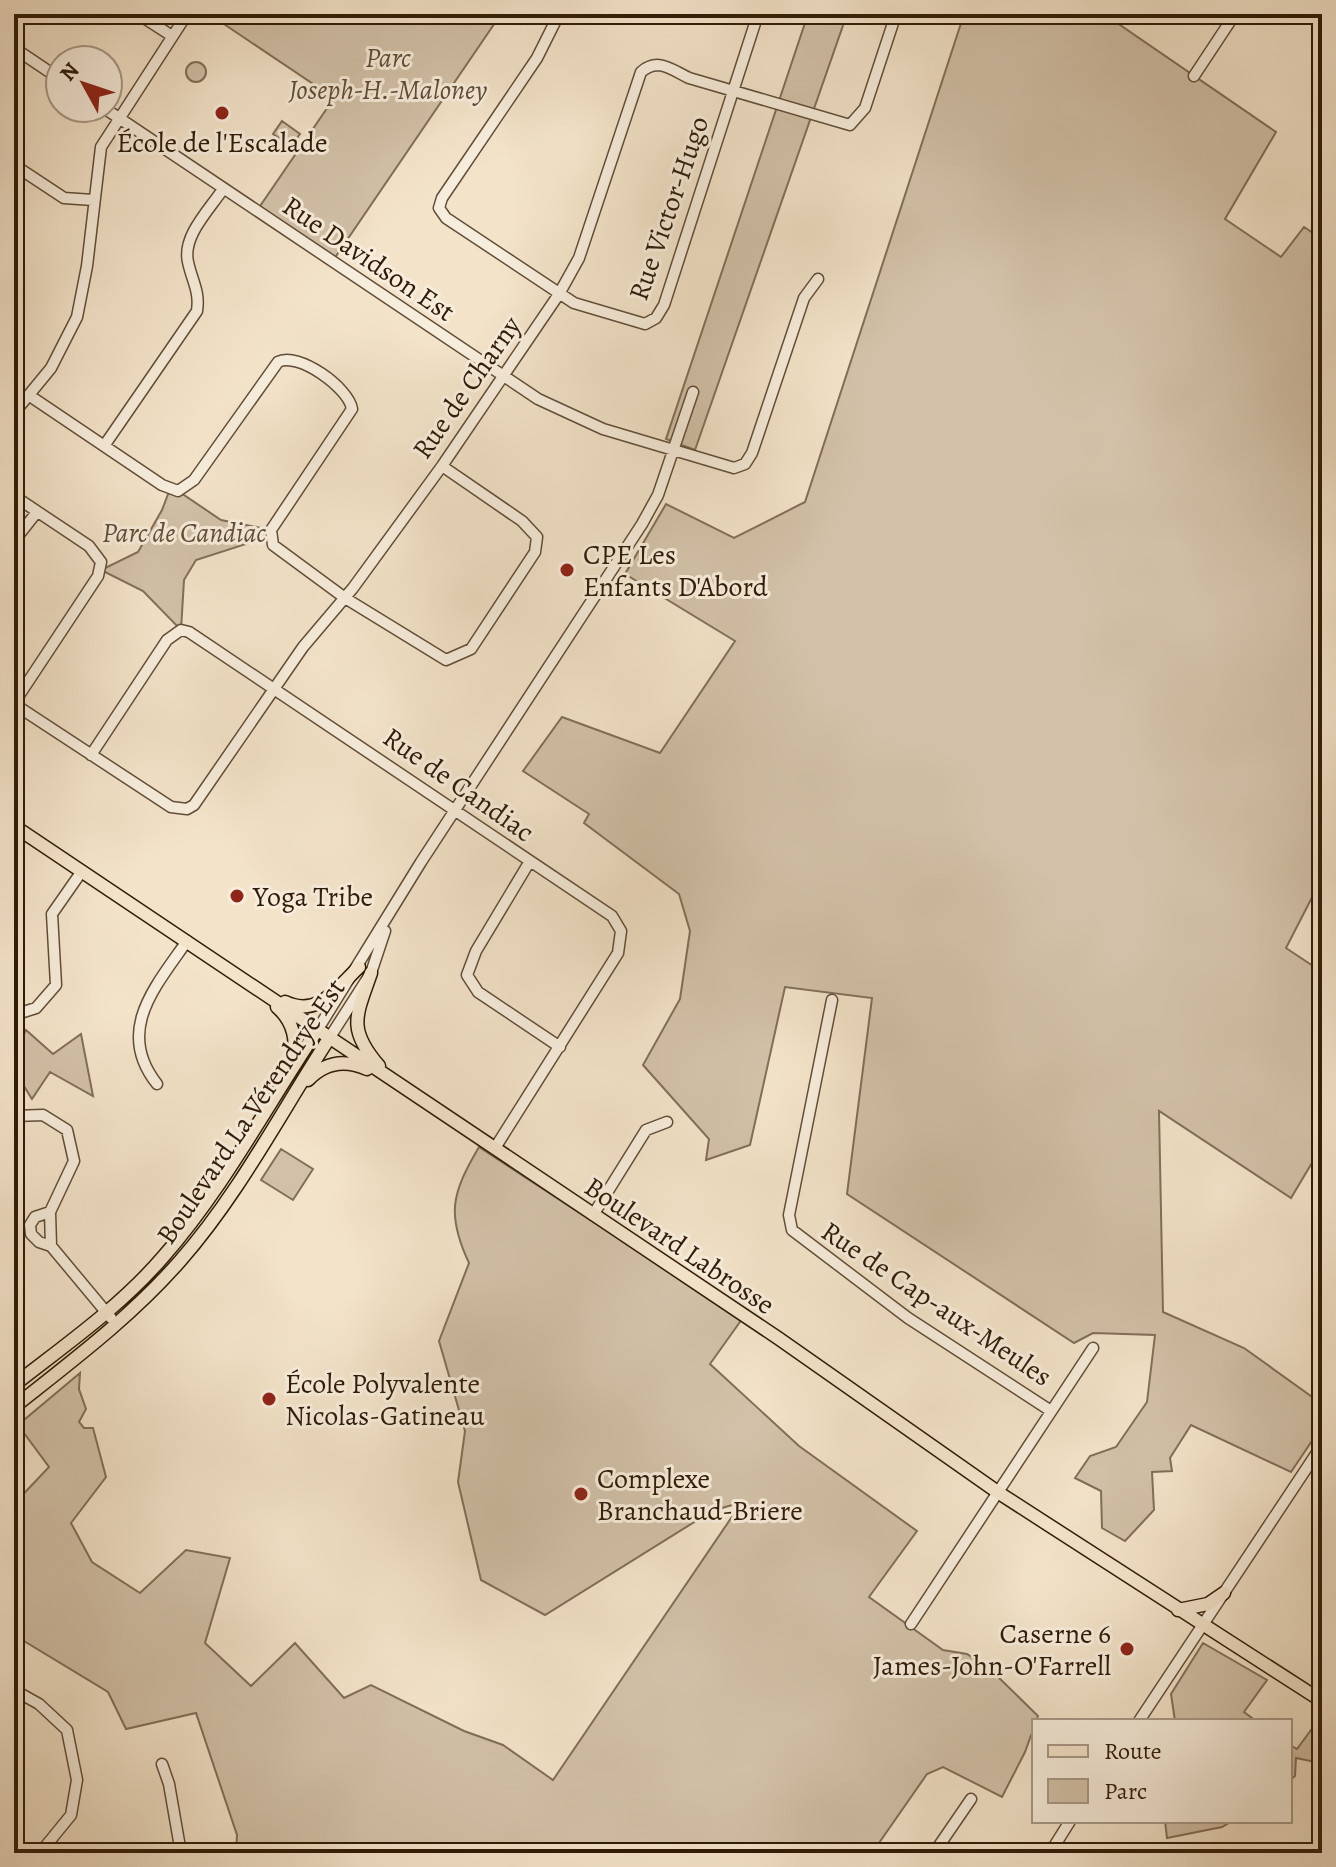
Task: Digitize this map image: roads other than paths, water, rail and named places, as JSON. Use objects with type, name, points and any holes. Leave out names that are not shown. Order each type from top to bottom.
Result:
[{"type":"main road","name":"Boulevard Labrosse","points":[[14,826],[495,1148],[999,1493],[1322,1701]]},
{"type":"main road","points":[[257,988],[292,1005],[309,1008],[322,1003],[365,970]]},
{"type":"main road","points":[[365,970],[357,1033],[364,1048],[392,1080]]},
{"type":"main road","points":[[257,988],[281,1010],[294,1035],[294,1054],[280,1087]]},
{"type":"main road","name":"Boulevard La Vérendrye Est","points":[[14,1385],[106,1312],[182,1234],[318,1029]]},
{"type":"main road","name":"Boulevard La Vérendrye Est","points":[[14,1407],[117,1325],[197,1240],[330,1037]]},
{"type":"main road","points":[[288,1103],[312,1075],[334,1063],[358,1064],[392,1080]]},
{"type":"main road","points":[[1178,1610],[1201,1606],[1224,1593]]},
{"type":"street","points":[[138,14],[172,36]]},
{"type":"street","points":[[124,108],[187,14]]},
{"type":"street","points":[[559,14],[537,58],[442,198],[439,208],[446,218],[559,294]]},
{"type":"street","name":"Rue Victor-Hugo","points":[[559,294],[637,324],[656,318],[664,305],[758,14]]},
{"type":"street","name":"Rue de Charny","points":[[14,703],[171,807],[187,809],[202,798],[303,647],[345,598],[442,466],[559,294],[579,258],[641,72],[659,64],[733,92],[850,125],[865,108],[896,14]]},
{"type":"street","points":[[1194,76],[1235,14]]},
{"type":"street","points":[[1308,14],[1322,22]]},
{"type":"street","points":[[14,48],[44,68]]},
{"type":"street","name":"Rue Davidson Est","points":[[124,121],[504,378],[572,417],[734,468],[749,460],[804,298],[818,279]]},
{"type":"street","points":[[14,413],[61,353],[77,317],[87,266],[99,154],[114,124]]},
{"type":"street","points":[[15,167],[64,198],[93,200]]},
{"type":"street","points":[[104,446],[197,311],[199,292],[188,264],[189,245],[223,189]]},
{"type":"street","points":[[30,396],[170,489],[184,489],[278,362],[291,358],[302,362],[348,396],[352,409],[271,530],[271,536],[279,553],[441,660],[461,656],[471,649],[535,552],[537,537],[522,521],[442,466]]},
{"type":"street","name":"Boulevard La Vérendrye Est","points":[[330,1037],[389,917],[455,808],[642,524],[658,495],[693,392]]},
{"type":"street","points":[[14,496],[95,551],[101,570],[14,703]]},
{"type":"street","points":[[14,541],[37,512]]},
{"type":"street","name":"Rue de Candiac","points":[[91,755],[167,640],[181,630],[201,638],[612,916],[622,935],[618,953],[495,1148]]},
{"type":"street","points":[[530,861],[476,951],[467,975],[478,992],[560,1047]]},
{"type":"street","points":[[14,1015],[36,1008],[56,985],[50,926],[52,914],[82,871]]},
{"type":"street","points":[[157,1084],[142,1066],[138,1025],[150,995],[187,941]]},
{"type":"street","name":"Boulevard La Vérendrye Est","points":[[318,1029],[365,970]]},
{"type":"street","name":"Rue de Cap-aux-Meules","points":[[832,1000],[789,1215],[792,1230],[908,1318],[1051,1411]]},
{"type":"street","points":[[14,1116],[43,1115],[67,1130],[74,1161],[50,1212],[51,1246]]},
{"type":"street","points":[[593,1215],[646,1130],[667,1122]]},
{"type":"street","points":[[50,1212],[35,1217],[30,1225],[31,1234],[39,1242],[51,1246],[117,1325]]},
{"type":"street","points":[[911,1624],[1093,1348]]},
{"type":"street","points":[[1140,1719],[1322,1445]]},
{"type":"street","points":[[14,1690],[57,1718],[70,1741],[77,1780],[75,1803],[64,1827],[40,1853]]},
{"type":"street","points":[[162,1764],[169,1784],[181,1853]]},
{"type":"street","points":[[934,1853],[971,1799]]},
{"type":"street","points":[[1050,1853],[1069,1823]]},
{"type":"street","points":[[14,1846],[23,1853]]},
{"type":"place","name":"École de l'Escalade","points":[[222,113]]},
{"type":"place","name":"CPE Les Enfants D'Abord","points":[[567,570]]},
{"type":"place","name":"Yoga Tribe","points":[[237,896]]},
{"type":"place","name":"École Polyvalente Nicolas-Gatineau","points":[[269,1399]]},
{"type":"place","name":"Complexe Branchaud-Briere","points":[[581,1494]]},
{"type":"place","name":"Caserne 6 James-John-O'Farrell","points":[[1127,1649]]},
{"type":"park label","name":"Parc Joseph-H.-Maloney","points":[[388,73]]},
{"type":"park label","name":"Parc de Candiac","points":[[184,532]]}]
